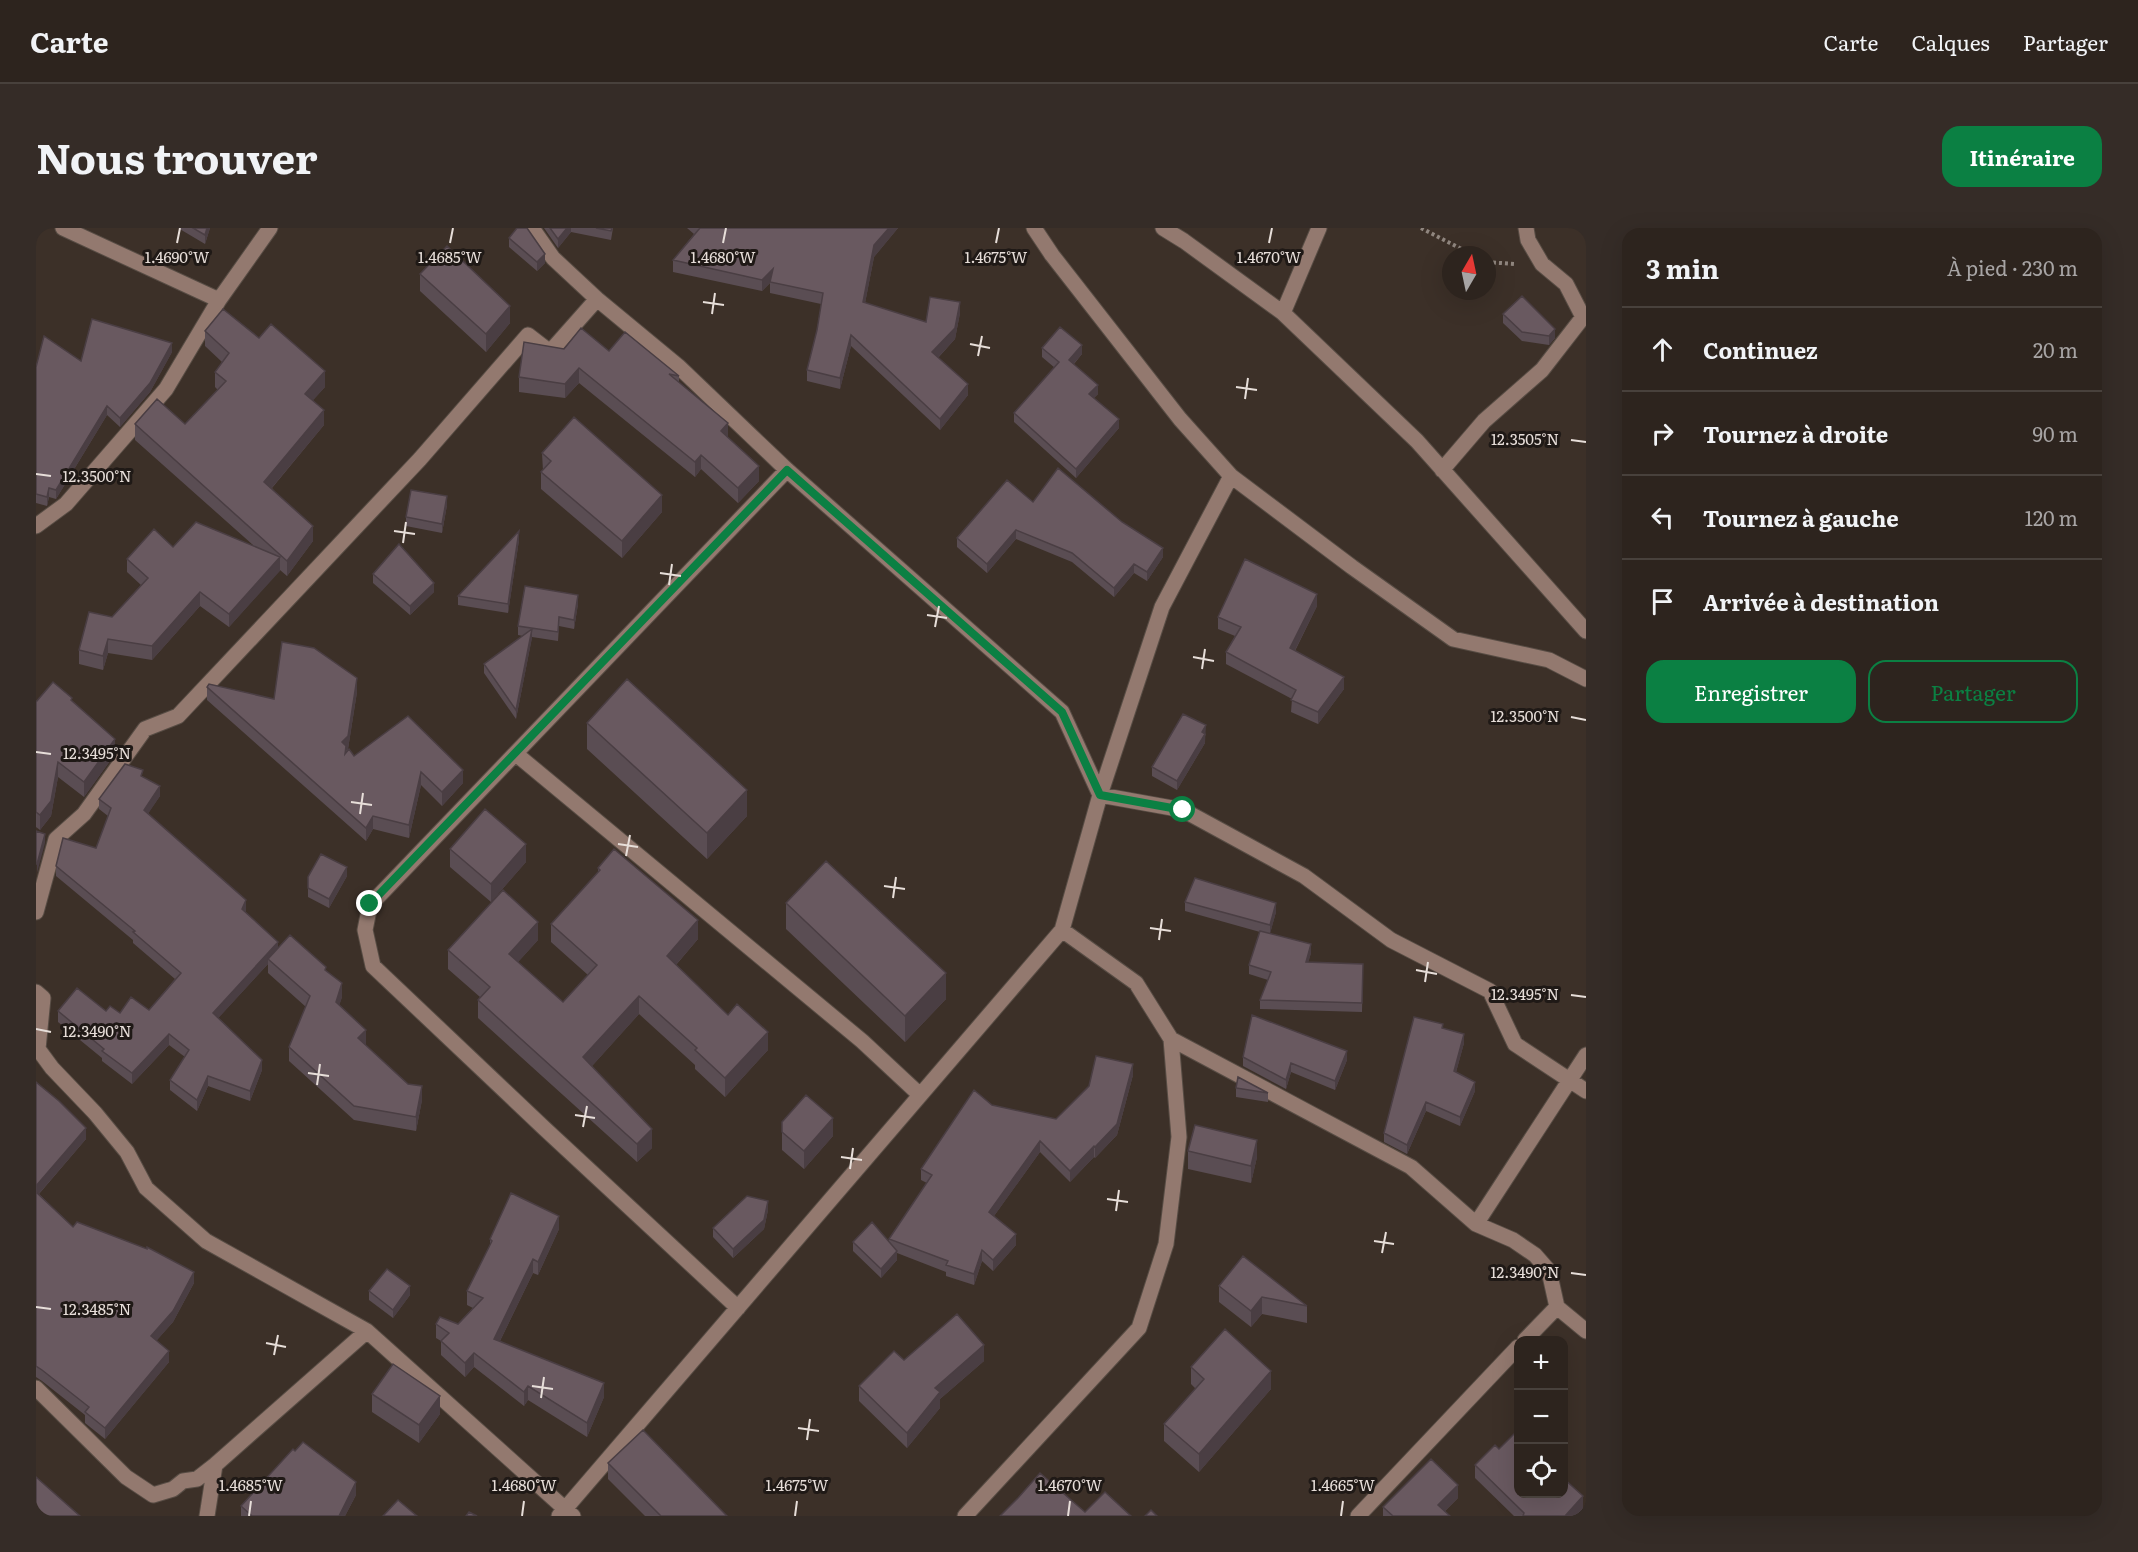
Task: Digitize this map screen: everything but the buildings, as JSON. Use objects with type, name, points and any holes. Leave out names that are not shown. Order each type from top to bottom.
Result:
[{"type":"street","points":[[36,526],[66,504],[166,389],[219,300],[270,228]]},
{"type":"street","points":[[532,228],[553,258],[597,299],[678,366],[787,470],[1062,712],[1100,795]]},
{"type":"street","points":[[1034,228],[1052,255],[1180,419],[1231,476],[1453,639],[1549,660],[1586,679]]},
{"type":"street","points":[[1164,228],[1283,313],[1417,441],[1586,631]]},
{"type":"street","points":[[1283,313],[1319,228]]},
{"type":"street","points":[[1442,470],[1485,422],[1542,370],[1585,318],[1566,284],[1542,264],[1528,240],[1526,228]]},
{"type":"street","points":[[68,229],[219,300]]},
{"type":"street","points":[[36,912],[56,839],[84,814],[145,729],[178,716],[420,459],[528,335],[550,352],[597,299]]},
{"type":"street","points":[[738,1308],[373,966],[365,930],[370,904],[787,470]]},
{"type":"street","points":[[36,992],[43,998],[38,1048],[52,1068],[128,1152],[146,1188],[206,1241],[367,1331],[566,1514],[738,1308],[1062,930],[1100,795],[1162,607],[1231,476]]},
{"type":"street","points":[[516,754],[862,1041],[920,1095]]},
{"type":"street","points":[[1100,795],[1183,810],[1304,876],[1392,940],[1490,991],[1515,1044],[1586,1091]]},
{"type":"street","points":[[965,1516],[1139,1328],[1166,1244],[1179,1137],[1171,1039],[1136,983],[1062,930]]},
{"type":"street","points":[[1171,1039],[1411,1167],[1476,1224],[1513,1240],[1535,1255],[1549,1271],[1557,1307],[1586,1331]]},
{"type":"street","points":[[1476,1224],[1586,1055]]},
{"type":"street","points":[[1530,1336],[1557,1307]]},
{"type":"street","points":[[36,1388],[126,1477],[153,1496],[173,1489],[183,1481],[197,1479],[367,1331]]},
{"type":"street","points":[[1358,1516],[1514,1351]]},
{"type":"street","points":[[207,1516],[215,1465]]},
{"type":"path","points":[[1421,228],[1456,246]]},
{"type":"route","points":[[370,904],[787,470],[1062,712],[1100,795],[1183,810]]}]
